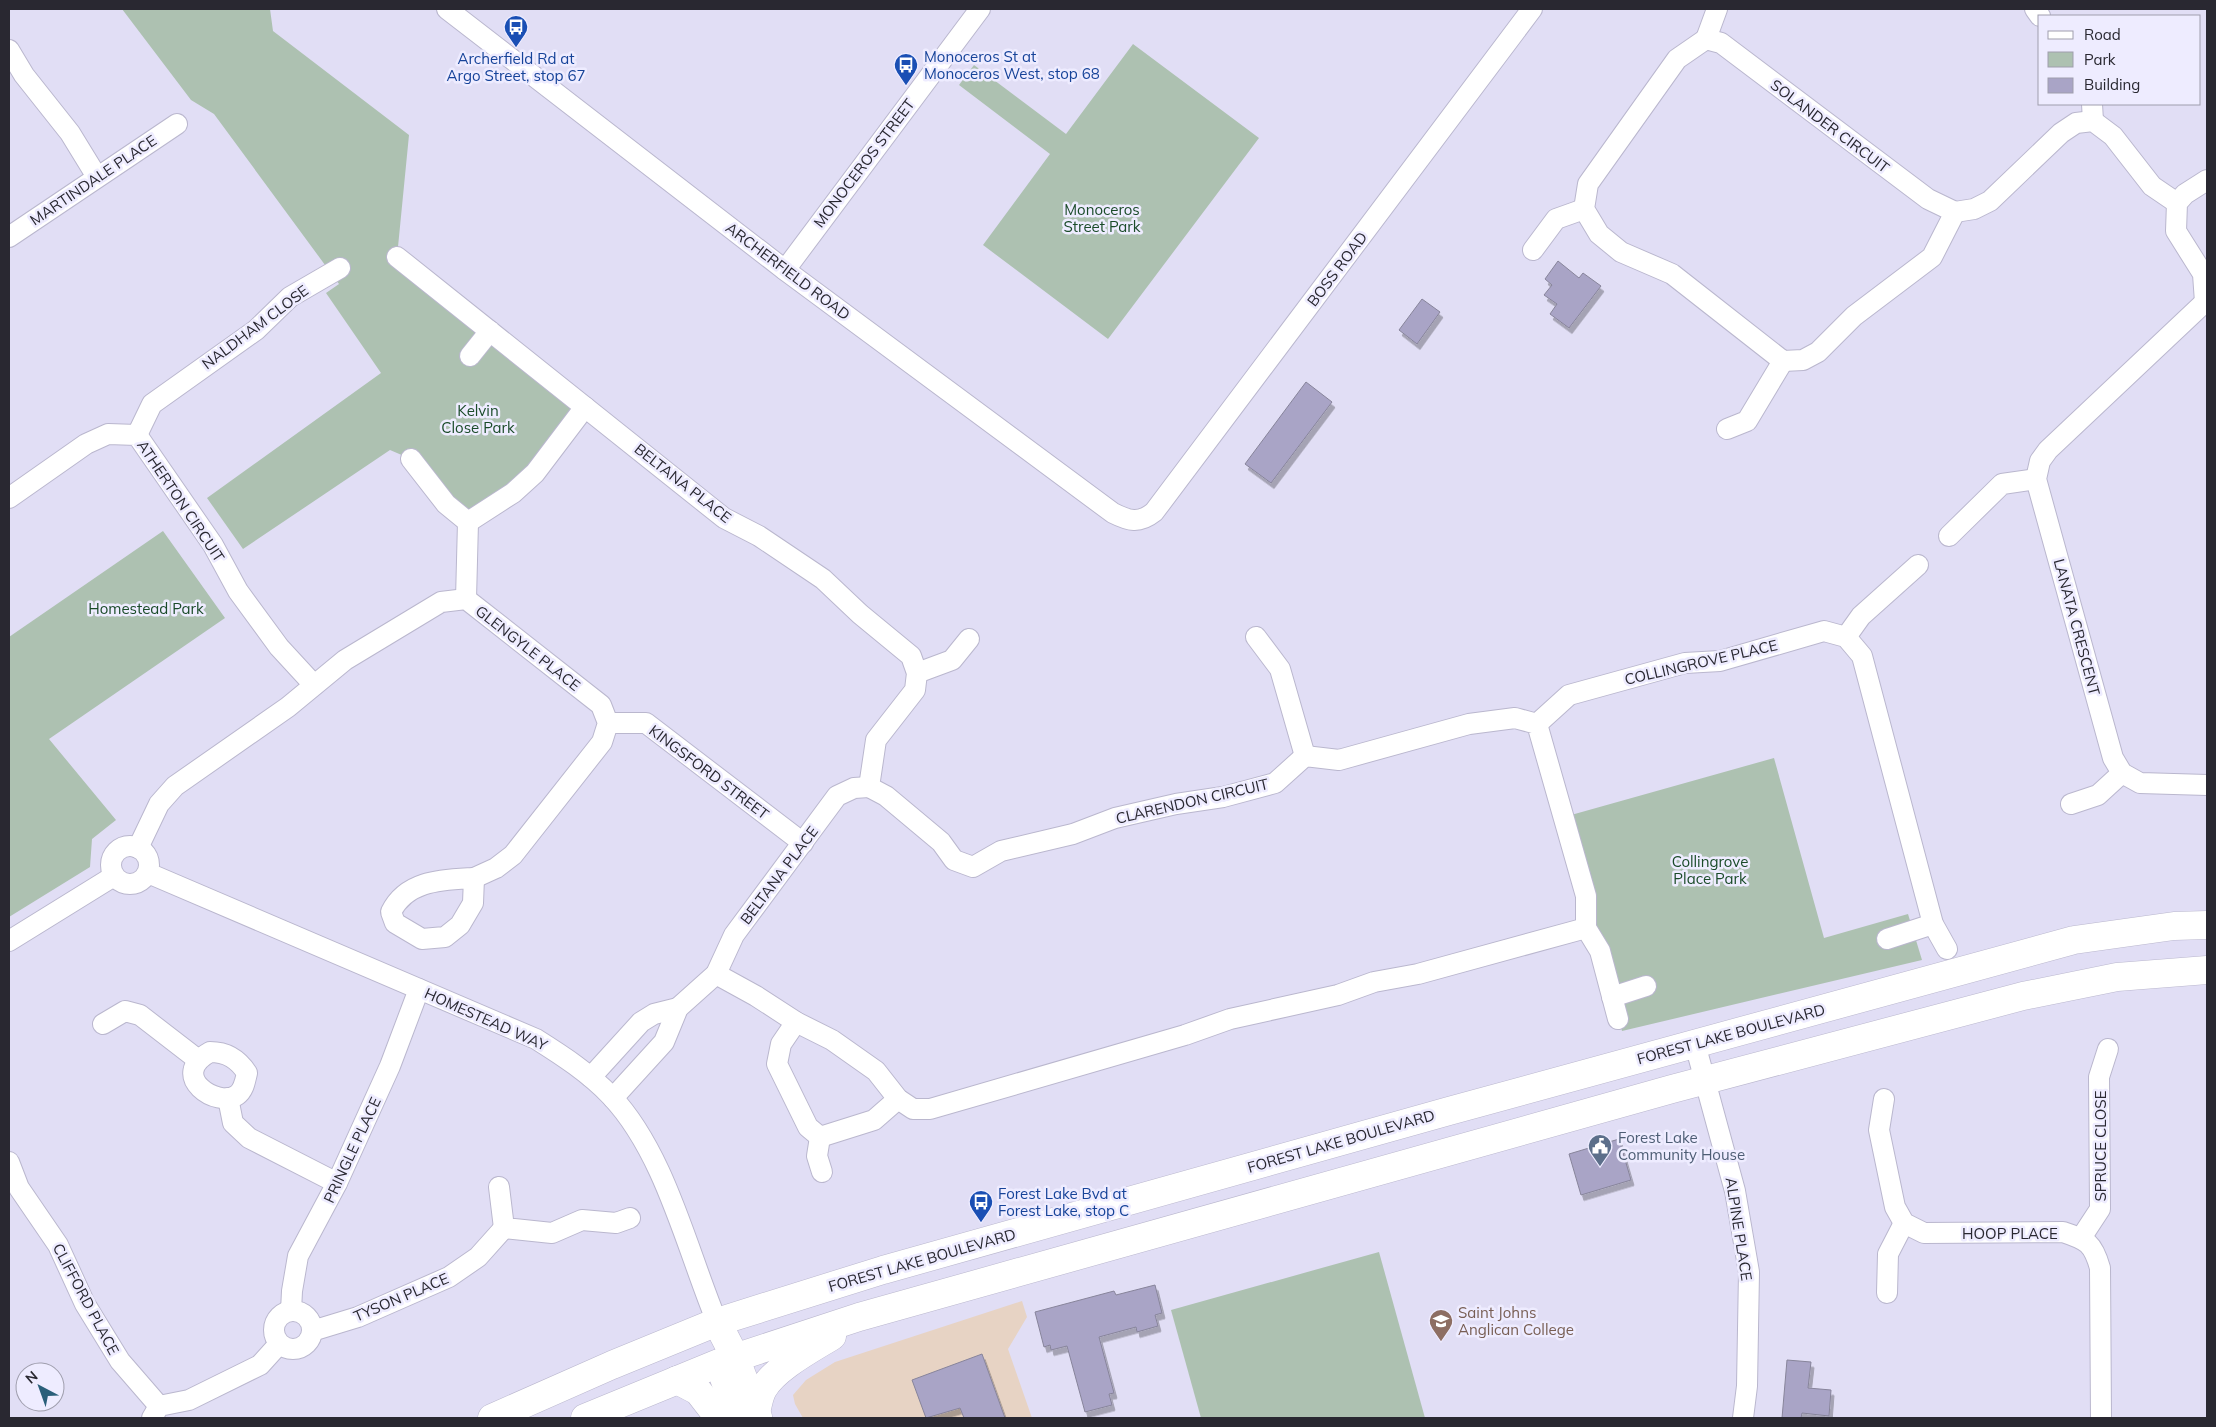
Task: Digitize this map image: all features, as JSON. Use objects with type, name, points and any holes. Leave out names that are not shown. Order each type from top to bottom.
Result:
[{"type":"main road","name":"FOREST LAKE BOULEVARD","points":[[492,1418],[612,1365],[717,1322],[883,1270],[1440,1113],[2074,940],[2174,926],[2207,925]]},
{"type":"main road","points":[[586,1418],[727,1360],[859,1318],[1705,1080],[2023,996],[2118,977],[2207,970]]},
{"type":"main road","points":[[751,1416],[763,1390],[770,1380],[804,1354],[859,1318]]},
{"type":"main road","points":[[717,1322],[727,1360],[751,1416]]},
{"type":"main road","points":[[677,1380],[698,1391],[719,1418]]},
{"type":"street","name":"ARCHERFIELD ROAD","points":[[447,9],[785,270],[1113,513],[1135,522]]},
{"type":"street","name":"MONOCEROS STREET","points":[[785,270],[980,9]]},
{"type":"street","name":"BOSS ROAD","points":[[1135,522],[1145,519],[1154,512],[1532,9]]},
{"type":"street","points":[[1717,9],[1706,39],[1677,60],[1588,184],[1584,209],[1599,234],[1621,252],[1672,274],[1783,361],[1803,360],[1818,352],[1854,316],[1932,257],[1955,212],[1974,209],[1990,200],[2061,133],[2093,113],[2152,186],[2176,203]]},
{"type":"street","name":"SOLANDER CIRCUIT","points":[[1706,39],[1721,43],[1928,200],[1955,212]]},
{"type":"street","points":[[9,50],[24,75],[70,134],[97,177]]},
{"type":"street","name":"MARTINDALE PLACE","points":[[9,237],[177,124]]},
{"type":"street","points":[[1949,536],[2002,484],[2036,479],[2040,461],[2048,450],[2206,303],[2203,274],[2176,231],[2176,203],[2185,194],[2207,180]]},
{"type":"street","points":[[1533,250],[1556,219],[1584,209]]},
{"type":"street","name":"BELTANA PLACE","points":[[397,257],[724,518],[759,536],[822,579],[860,614],[911,656],[917,673]]},
{"type":"street","name":"NALDHAM CLOSE","points":[[137,435],[152,404],[256,330],[290,297],[340,268]]},
{"type":"street","points":[[470,356],[490,331]]},
{"type":"street","points":[[1728,429],[1747,421],[1783,361]]},
{"type":"street","points":[[468,522],[513,493],[535,473],[585,407]]},
{"type":"street","name":"ATHERTON CIRCUIT","points":[[9,498],[86,444],[108,434],[137,435],[213,546],[238,591],[279,647],[314,686]]},
{"type":"street","points":[[412,459],[446,504],[468,522]]},
{"type":"street","name":"LANATA CRESCENT","points":[[2036,479],[2113,758],[2122,772]]},
{"type":"street","points":[[466,600],[468,522]]},
{"type":"street","points":[[1918,565],[1861,616],[1846,637],[1862,656],[1933,924],[1947,949]]},
{"type":"street","name":"GLENGYLE PLACE","points":[[138,848],[159,804],[175,786],[288,707],[345,660],[441,602],[466,600],[601,705],[608,723]]},
{"type":"street","name":"COLLINGROVE PLACE","points":[[1537,724],[1569,696],[1685,663],[1720,660],[1824,631],[1846,637]]},
{"type":"street","points":[[1256,637],[1280,669],[1305,756],[1339,760],[1469,724],[1515,718],[1537,724],[1586,896],[1586,928],[1600,952],[1618,1019]]},
{"type":"street","points":[[869,787],[876,740],[915,690],[917,673],[952,660],[969,639]]},
{"type":"street","points":[[474,878],[496,868],[513,855],[602,742],[608,723]]},
{"type":"street","name":"KINGSFORD STREET","points":[[608,723],[646,723],[803,843]]},
{"type":"street","name":"CLARENDON CIRCUIT","points":[[869,787],[886,796],[941,842],[954,860],[973,867],[1001,851],[1073,834],[1115,818],[1176,804],[1223,797],[1275,782],[1305,756]]},
{"type":"street","points":[[2071,804],[2098,795],[2122,772],[2140,783],[2207,785]]},
{"type":"street","name":"BELTANA PLACE","points":[[612,1098],[664,1042],[678,1008],[716,974],[734,935],[838,796],[854,788],[869,787]]},
{"type":"street","points":[[128,846],[138,848],[148,858],[148,873],[140,882],[127,885],[114,876],[111,863],[117,852],[128,846]]},
{"type":"street","name":"HOMESTEAD WAY","points":[[148,873],[536,1039],[591,1076],[634,1125],[658,1169],[717,1322]]},
{"type":"street","points":[[9,941],[114,876]]},
{"type":"street","points":[[1887,939],[1933,924]]},
{"type":"street","points":[[716,974],[756,996],[796,1022],[832,1040],[876,1071],[898,1099],[913,1109],[930,1109],[1186,1035],[1230,1019],[1338,994],[1374,982],[1418,974],[1586,928]]},
{"type":"street","points":[[1612,997],[1646,986]]},
{"type":"street","name":"PRINGLE PLACE","points":[[291,1311],[292,1291],[298,1256],[338,1183],[390,1066],[419,989]]},
{"type":"street","name":"BELTANA PLACE","points":[[591,1076],[641,1022],[654,1014],[678,1008]]},
{"type":"street","points":[[103,1024],[125,1011],[140,1015],[197,1059]]},
{"type":"street","points":[[796,1022],[781,1044],[777,1064],[808,1127],[820,1137]]},
{"type":"street","name":"ALPINE PLACE","points":[[1695,1044],[1735,1191],[1749,1272],[1747,1386],[1743,1418]]},
{"type":"street","name":"SPRUCE CLOSE","points":[[2081,1238],[2100,1209],[2099,1077],[2108,1049]]},
{"type":"street","points":[[210,1052],[221,1052],[239,1061],[247,1073],[244,1085],[238,1094],[228,1098],[205,1093],[195,1082],[193,1069],[197,1059],[210,1052]]},
{"type":"street","points":[[228,1098],[233,1123],[249,1138],[338,1183]]},
{"type":"street","points":[[820,1137],[874,1120],[898,1099]]},
{"type":"street","points":[[1884,1099],[1879,1130],[1895,1207],[1904,1223],[1888,1254],[1887,1292]]},
{"type":"street","points":[[820,1137],[817,1156],[822,1172]]},
{"type":"street","name":"CLIFFORD PLACE","points":[[9,1162],[14,1191],[58,1245],[85,1304],[120,1362],[156,1412]]},
{"type":"street","points":[[499,1187],[504,1228],[552,1233],[582,1220],[616,1223],[630,1218]]},
{"type":"street","name":"HOOP PLACE","points":[[1904,1223],[1924,1233],[2063,1232],[2081,1238]]},
{"type":"street","name":"TYSON PLACE","points":[[312,1331],[358,1317],[449,1277],[478,1257],[504,1228]]},
{"type":"street","points":[[2081,1238],[2096,1251],[2100,1268],[2101,1418]]},
{"type":"street","points":[[291,1311],[304,1314],[312,1331],[308,1343],[297,1349],[290,1349],[279,1344],[275,1338],[275,1324],[284,1313],[291,1311]]},
{"type":"street","points":[[156,1412],[189,1400],[260,1365],[279,1344]]},
{"type":"shaded area","points":[[1022,1301],[1027,1317],[1008,1349],[1032,1418],[803,1418],[795,1404],[793,1395],[806,1380],[835,1362]]},
{"type":"green space","name":"Kelvin Close Park","points":[[122,9],[270,9],[273,31],[409,135],[397,257],[585,407],[535,473],[468,522],[411,459],[390,450],[243,549],[207,498],[381,373],[326,293],[339,284],[214,114],[191,100]]},
{"type":"green space","name":"Monoceros Street Park","points":[[1133,44],[1259,138],[1108,339],[983,245],[1050,154],[959,85],[974,65],[1066,134]]},
{"type":"green space","name":"Homestead Park","points":[[163,531],[225,618],[49,739],[116,820],[92,839],[90,867],[9,917],[9,637]]},
{"type":"green space","name":"Collingrove Place Park","points":[[1774,758],[1824,938],[1908,914],[1922,960],[1622,1031],[1564,817]]},
{"type":"green space","points":[[1379,1252],[1425,1418],[1201,1418],[1171,1310]]},
{"type":"building","points":[[1558,261],[1579,278],[1583,273],[1601,286],[1569,328],[1550,314],[1557,304],[1544,295],[1552,285],[1545,279]]},
{"type":"building","points":[[1422,299],[1440,312],[1417,344],[1399,330]]},
{"type":"building","points":[[1306,382],[1332,402],[1271,483],[1245,464]]},
{"type":"building","name":"Forest Lake Community House","points":[[1619,1139],[1631,1180],[1581,1195],[1569,1154]]},
{"type":"building","points":[[1155,1285],[1162,1313],[1155,1315],[1158,1326],[1137,1332],[1136,1327],[1099,1337],[1114,1393],[1109,1394],[1112,1405],[1085,1412],[1067,1346],[1051,1350],[1050,1345],[1044,1347],[1035,1312],[1114,1291],[1116,1295]]},
{"type":"building","points":[[982,1354],[1005,1418],[964,1418],[960,1408],[926,1418],[912,1380]]},
{"type":"building","points":[[1787,1360],[1811,1362],[1808,1388],[1831,1390],[1829,1416],[1802,1413],[1801,1418],[1782,1418]]},
{"type":"place","name":"Archerfield Rd at Argo Street, stop 67","points":[[516,48]]},
{"type":"place","name":"Monoceros St at Monoceros West, stop 68","points":[[906,86]]},
{"type":"place","name":"Forest Lake Community House","points":[[1600,1167]]},
{"type":"place","name":"Forest Lake Bvd at Forest Lake, stop C","points":[[981,1223]]},
{"type":"place","name":"Saint Johns Anglican College","points":[[1441,1342]]}]
